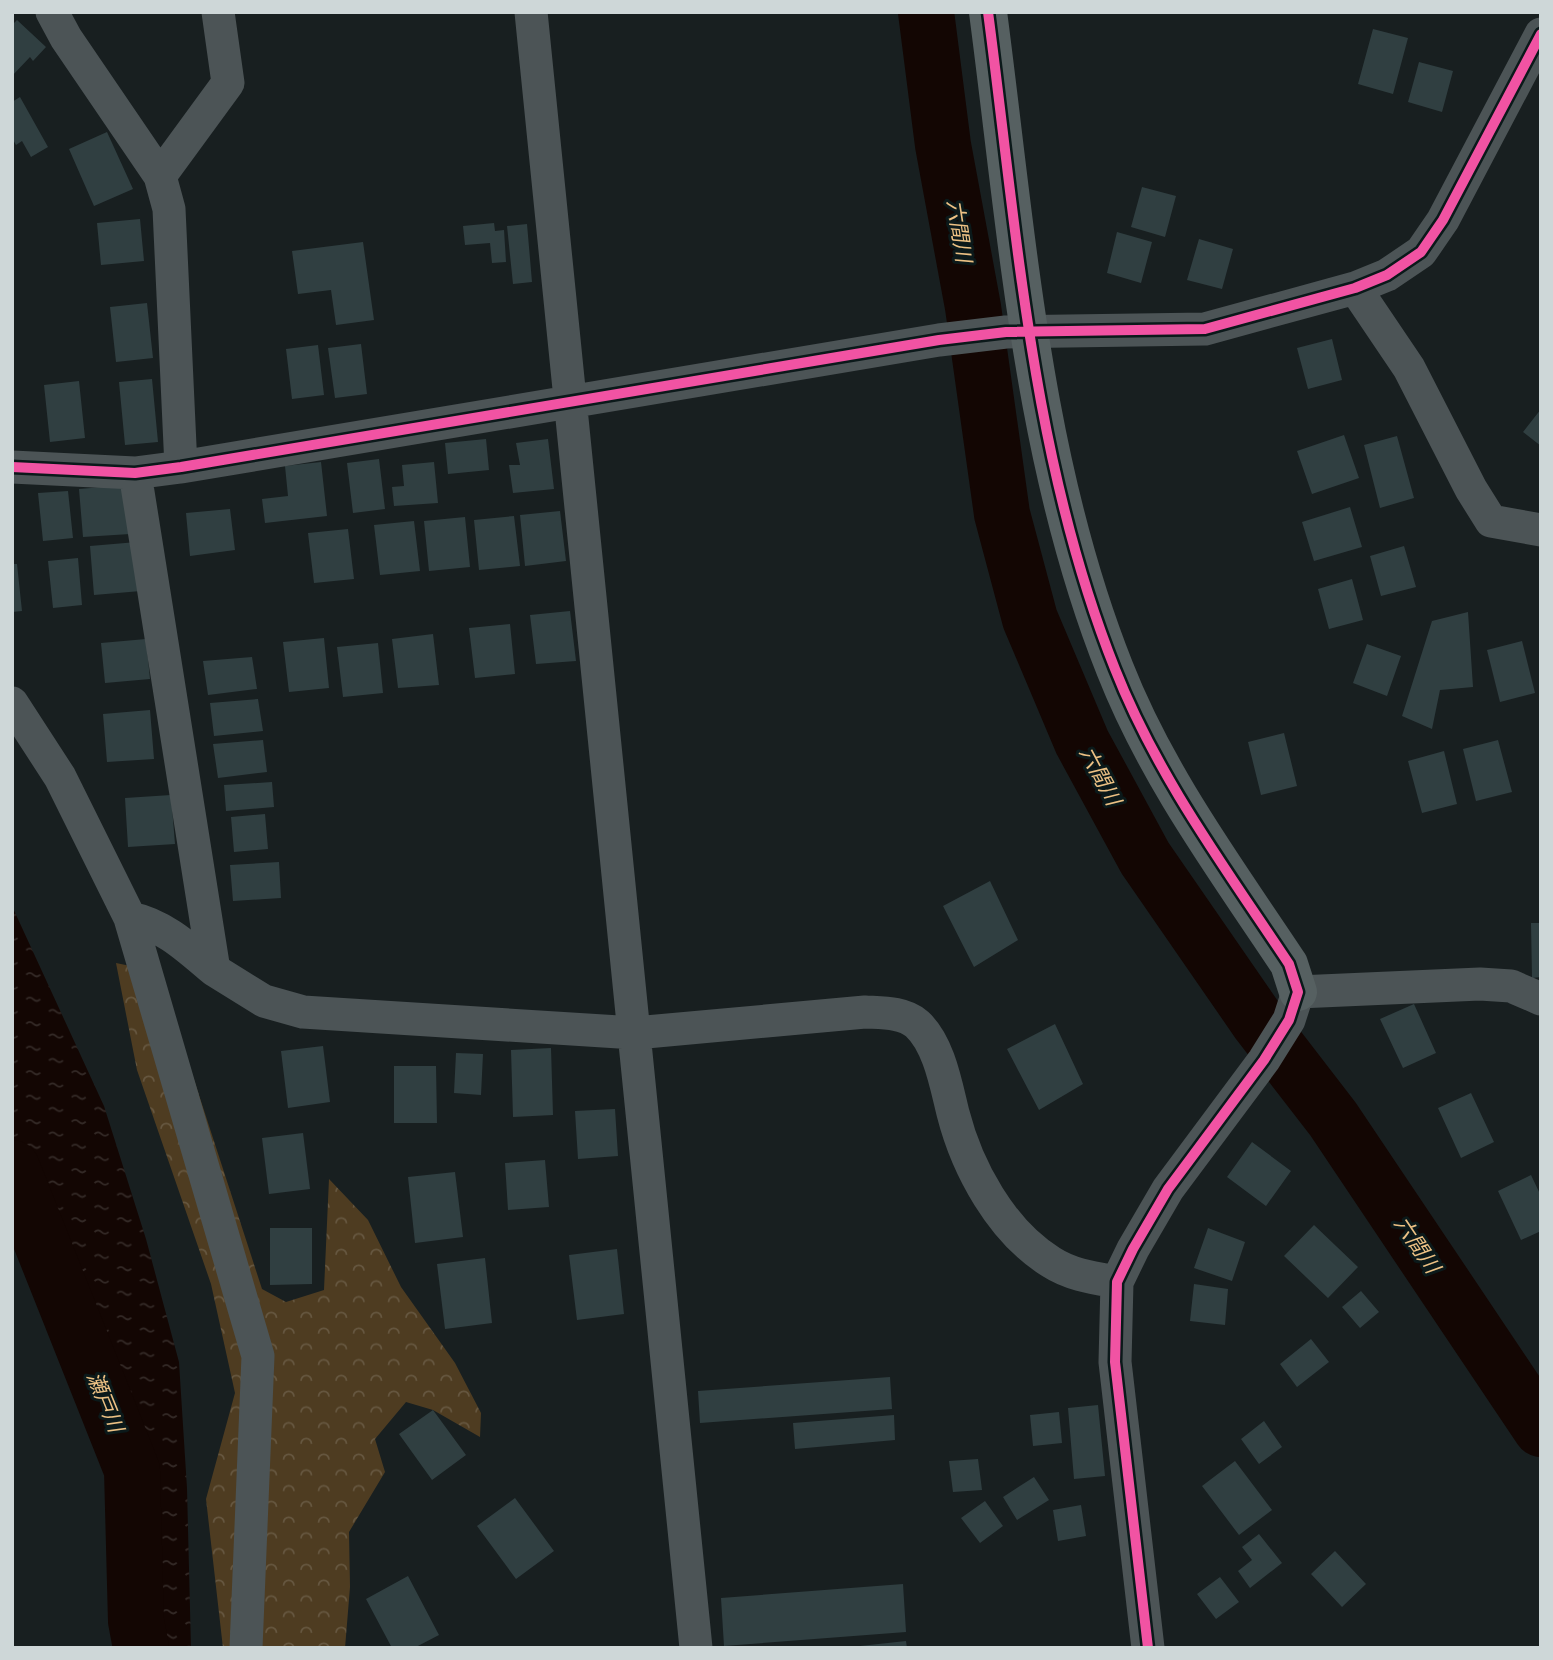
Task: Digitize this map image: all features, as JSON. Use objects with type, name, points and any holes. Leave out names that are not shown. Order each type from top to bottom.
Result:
[{"type":"street","points":[[52,12],[65,38],[160,176],[169,209],[181,467]]},
{"type":"street","points":[[160,176],[228,83],[218,12]]},
{"type":"street","points":[[531,12],[696,1648]]},
{"type":"street","points":[[988,12],[1018,333],[1053,460],[1077,565],[1115,671],[1168,782],[1289,964],[1294,1006],[1264,1060],[1168,1189],[1117,1282],[1115,1362],[1148,1648]]},
{"type":"street","points":[[12,467],[135,473],[181,467],[939,340],[1018,333],[1205,329],[1355,288],[1387,275],[1421,253],[1443,220],[1541,34]]},
{"type":"street","points":[[1355,288],[1409,368],[1491,521],[1541,530]]},
{"type":"street","points":[[135,473],[214,970]]},
{"type":"street","points":[[12,703],[60,777],[130,918],[258,1356],[246,1648]]},
{"type":"street","points":[[130,918],[149,922],[174,937],[214,970],[264,1001],[303,1012],[635,1032],[866,1012],[898,1015],[916,1024],[932,1046],[961,1142],[990,1199],[1021,1237],[1051,1262],[1080,1275],[1117,1282]]},
{"type":"street","points":[[1294,1006],[1480,984],[1511,986],[1541,999]]},
{"type":"green space","points":[[116,963],[159,972],[262,1289],[286,1302],[324,1290],[329,1179],[368,1220],[401,1287],[455,1363],[481,1413],[480,1437],[433,1410],[406,1402],[375,1439],[385,1472],[349,1532],[350,1587],[345,1648],[223,1648],[206,1499],[235,1393],[211,1284],[137,1070]]},
{"type":"water","points":[[12,906],[104,1106],[146,1239],[179,1362],[187,1488],[191,1648],[142,1648],[132,1470],[12,1169]]},
{"type":"building","points":[[17,20],[46,47],[33,61],[30,57],[12,76],[12,25]]},
{"type":"building","points":[[1373,29],[1408,38],[1393,94],[1358,84]]},
{"type":"building","points":[[1419,62],[1453,71],[1442,112],[1408,102]]},
{"type":"building","points":[[20,97],[48,147],[31,157],[22,141],[16,145],[12,138],[12,102]]},
{"type":"building","points":[[107,132],[133,189],[94,206],[69,149]]},
{"type":"building","points":[[1142,187],[1176,196],[1165,237],[1131,227]]},
{"type":"building","points":[[140,219],[144,261],[101,265],[97,223]]},
{"type":"building","points":[[494,223],[495,231],[504,230],[506,262],[492,263],[490,243],[465,245],[463,226]]},
{"type":"building","points":[[527,224],[532,282],[513,284],[507,226]]},
{"type":"building","points":[[1117,232],[1152,242],[1141,283],[1107,273]]},
{"type":"building","points":[[1199,239],[1233,249],[1222,289],[1187,280]]},
{"type":"building","points":[[363,242],[374,320],[336,325],[331,290],[298,294],[292,251]]},
{"type":"building","points":[[147,303],[153,358],[116,362],[110,307]]},
{"type":"building","points":[[1332,339],[1342,380],[1308,389],[1297,348]]},
{"type":"building","points":[[361,344],[367,394],[335,398],[328,348]]},
{"type":"building","points":[[318,345],[324,395],[292,399],[286,349]]},
{"type":"building","points":[[152,379],[158,442],[125,445],[119,382]]},
{"type":"building","points":[[79,381],[85,438],[50,442],[44,385]]},
{"type":"building","points":[[1541,409],[1541,446],[1523,432]]},
{"type":"building","points":[[1344,435],[1359,478],[1312,494],[1297,451]]},
{"type":"building","points":[[1397,436],[1414,498],[1380,508],[1364,445]]},
{"type":"building","points":[[486,439],[489,470],[448,474],[445,443]]},
{"type":"building","points":[[548,439],[554,489],[513,493],[509,465],[520,465],[516,443]]},
{"type":"building","points":[[379,459],[385,509],[353,513],[347,463]]},
{"type":"building","points":[[321,462],[327,516],[265,523],[262,499],[288,496],[285,466]]},
{"type":"building","points":[[434,462],[438,503],[394,506],[392,487],[404,486],[402,465]]},
{"type":"building","points":[[126,485],[130,534],[83,537],[79,489]]},
{"type":"building","points":[[68,491],[73,538],[43,541],[38,493]]},
{"type":"building","points":[[1350,507],[1362,547],[1314,561],[1302,522]]},
{"type":"building","points":[[230,509],[235,550],[190,556],[186,513]]},
{"type":"building","points":[[560,511],[566,561],[525,566],[520,515]]},
{"type":"building","points":[[514,516],[520,566],[479,570],[474,520]]},
{"type":"building","points":[[465,517],[470,567],[429,571],[424,521]]},
{"type":"building","points":[[414,521],[420,571],[380,575],[374,525]]},
{"type":"building","points":[[348,529],[354,579],[314,583],[308,533]]},
{"type":"building","points":[[137,542],[141,591],[94,595],[90,546]]},
{"type":"building","points":[[1404,546],[1416,587],[1381,596],[1370,556]]},
{"type":"building","points":[[78,558],[82,605],[53,608],[48,561]]},
{"type":"building","points":[[12,564],[17,564],[22,611],[12,612]]},
{"type":"building","points":[[1352,579],[1363,620],[1329,629],[1318,589]]},
{"type":"building","points":[[570,611],[576,661],[536,664],[530,615]]},
{"type":"building","points":[[1468,612],[1473,687],[1440,690],[1432,729],[1402,716],[1432,621]]},
{"type":"building","points":[[510,624],[515,674],[475,678],[469,628]]},
{"type":"building","points":[[433,634],[439,685],[398,688],[392,639]]},
{"type":"building","points":[[324,638],[329,688],[289,692],[283,642]]},
{"type":"building","points":[[146,639],[150,679],[105,683],[101,643]]},
{"type":"building","points":[[1522,641],[1535,693],[1500,702],[1487,650]]},
{"type":"building","points":[[378,643],[383,693],[343,697],[337,647]]},
{"type":"building","points":[[1367,644],[1401,656],[1387,696],[1353,683]]},
{"type":"building","points":[[252,657],[257,689],[208,695],[203,661]]},
{"type":"building","points":[[258,699],[263,731],[214,736],[210,703]]},
{"type":"building","points":[[150,710],[154,759],[107,762],[103,714]]},
{"type":"building","points":[[1284,733],[1297,786],[1261,795],[1248,742]]},
{"type":"building","points":[[263,740],[267,772],[218,778],[213,744]]},
{"type":"building","points":[[1498,740],[1512,792],[1476,801],[1463,749]]},
{"type":"building","points":[[1444,751],[1457,804],[1422,813],[1408,761]]},
{"type":"building","points":[[272,782],[274,807],[226,811],[224,785]]},
{"type":"building","points":[[171,795],[175,844],[128,847],[125,798]]},
{"type":"building","points":[[265,814],[268,849],[234,852],[231,817]]},
{"type":"building","points":[[279,862],[281,898],[233,901],[230,865]]},
{"type":"building","points":[[990,881],[1018,940],[974,967],[943,906]]},
{"type":"building","points":[[1531,923],[1541,923],[1541,977],[1532,978]]},
{"type":"building","points":[[1414,1004],[1436,1053],[1403,1068],[1380,1019]]},
{"type":"building","points":[[1055,1024],[1083,1084],[1039,1110],[1007,1049]]},
{"type":"building","points":[[323,1046],[330,1102],[288,1108],[281,1051]]},
{"type":"building","points":[[551,1048],[553,1115],[513,1117],[511,1050]]},
{"type":"building","points":[[456,1053],[483,1054],[481,1095],[454,1093]]},
{"type":"building","points":[[394,1066],[436,1066],[437,1123],[394,1123]]},
{"type":"building","points":[[1471,1093],[1494,1142],[1461,1158],[1438,1108]]},
{"type":"building","points":[[615,1109],[618,1156],[578,1159],[575,1111]]},
{"type":"building","points":[[303,1133],[310,1189],[269,1194],[262,1138]]},
{"type":"building","points":[[1252,1142],[1291,1171],[1266,1206],[1227,1177]]},
{"type":"building","points":[[545,1160],[549,1207],[508,1210],[505,1163]]},
{"type":"building","points":[[455,1172],[463,1237],[415,1243],[408,1177]]},
{"type":"building","points":[[1531,1175],[1541,1196],[1541,1231],[1521,1240],[1498,1191]]},
{"type":"building","points":[[1314,1225],[1358,1267],[1328,1298],[1284,1256]]},
{"type":"building","points":[[270,1228],[312,1228],[312,1284],[270,1285]]},
{"type":"building","points":[[1208,1228],[1245,1242],[1232,1281],[1194,1268]]},
{"type":"building","points":[[617,1249],[624,1314],[577,1320],[569,1255]]},
{"type":"building","points":[[485,1258],[492,1323],[445,1329],[437,1264]]},
{"type":"building","points":[[1194,1284],[1228,1289],[1225,1325],[1190,1321]]},
{"type":"building","points":[[1361,1291],[1379,1312],[1360,1328],[1342,1307]]},
{"type":"building","points":[[1311,1339],[1329,1362],[1297,1387],[1280,1364]]},
{"type":"building","points":[[890,1377],[892,1409],[700,1423],[698,1391]]},
{"type":"building","points":[[1098,1405],[1105,1476],[1074,1479],[1068,1408]]},
{"type":"building","points":[[433,1410],[466,1455],[432,1480],[399,1434]]},
{"type":"building","points":[[1059,1412],[1062,1443],[1033,1446],[1030,1415]]},
{"type":"building","points":[[894,1415],[895,1440],[795,1449],[793,1423]]},
{"type":"building","points":[[1264,1421],[1282,1447],[1259,1464],[1241,1439]]},
{"type":"building","points":[[978,1459],[982,1490],[953,1492],[949,1461]]},
{"type":"building","points":[[1235,1461],[1272,1510],[1239,1535],[1202,1486]]},
{"type":"building","points":[[1034,1477],[1049,1500],[1017,1520],[1003,1497]]},
{"type":"building","points":[[515,1498],[554,1551],[516,1579],[477,1526]]},
{"type":"building","points":[[985,1501],[1003,1526],[980,1543],[961,1518]]},
{"type":"building","points":[[1081,1505],[1086,1536],[1058,1541],[1053,1510]]},
{"type":"building","points":[[1259,1534],[1282,1563],[1250,1588],[1238,1571],[1252,1560],[1242,1547]]},
{"type":"building","points":[[1335,1551],[1366,1584],[1342,1607],[1311,1574]]},
{"type":"building","points":[[408,1576],[439,1635],[414,1648],[392,1648],[366,1599]]},
{"type":"building","points":[[1220,1577],[1239,1602],[1216,1619],[1197,1594]]},
{"type":"building","points":[[903,1584],[906,1632],[724,1646],[721,1598]]},
{"type":"building","points":[[906,1641],[907,1648],[860,1648],[860,1646]]},
{"type":"waterway","name":"六間川","points":[[926,12],[943,145],[973,307],[1002,514],[1030,619],[1082,742],[1145,858],[1259,1023],[1333,1119],[1541,1429]]},
{"type":"waterway","name":"瀬戸川","points":[[12,1168],[132,1470],[136,1621],[141,1648]]},
{"type":"cycle path","points":[[988,12],[1031,345],[1064,510],[1087,590],[1115,669],[1151,747],[1194,821],[1289,964],[1298,992],[1289,1020],[1264,1060],[1168,1189],[1117,1282],[1115,1362],[1148,1648]]},
{"type":"cycle path","points":[[12,467],[135,473],[181,467],[939,340],[1006,332],[1205,329],[1355,288],[1387,275],[1421,252],[1443,220],[1541,34]]}]
